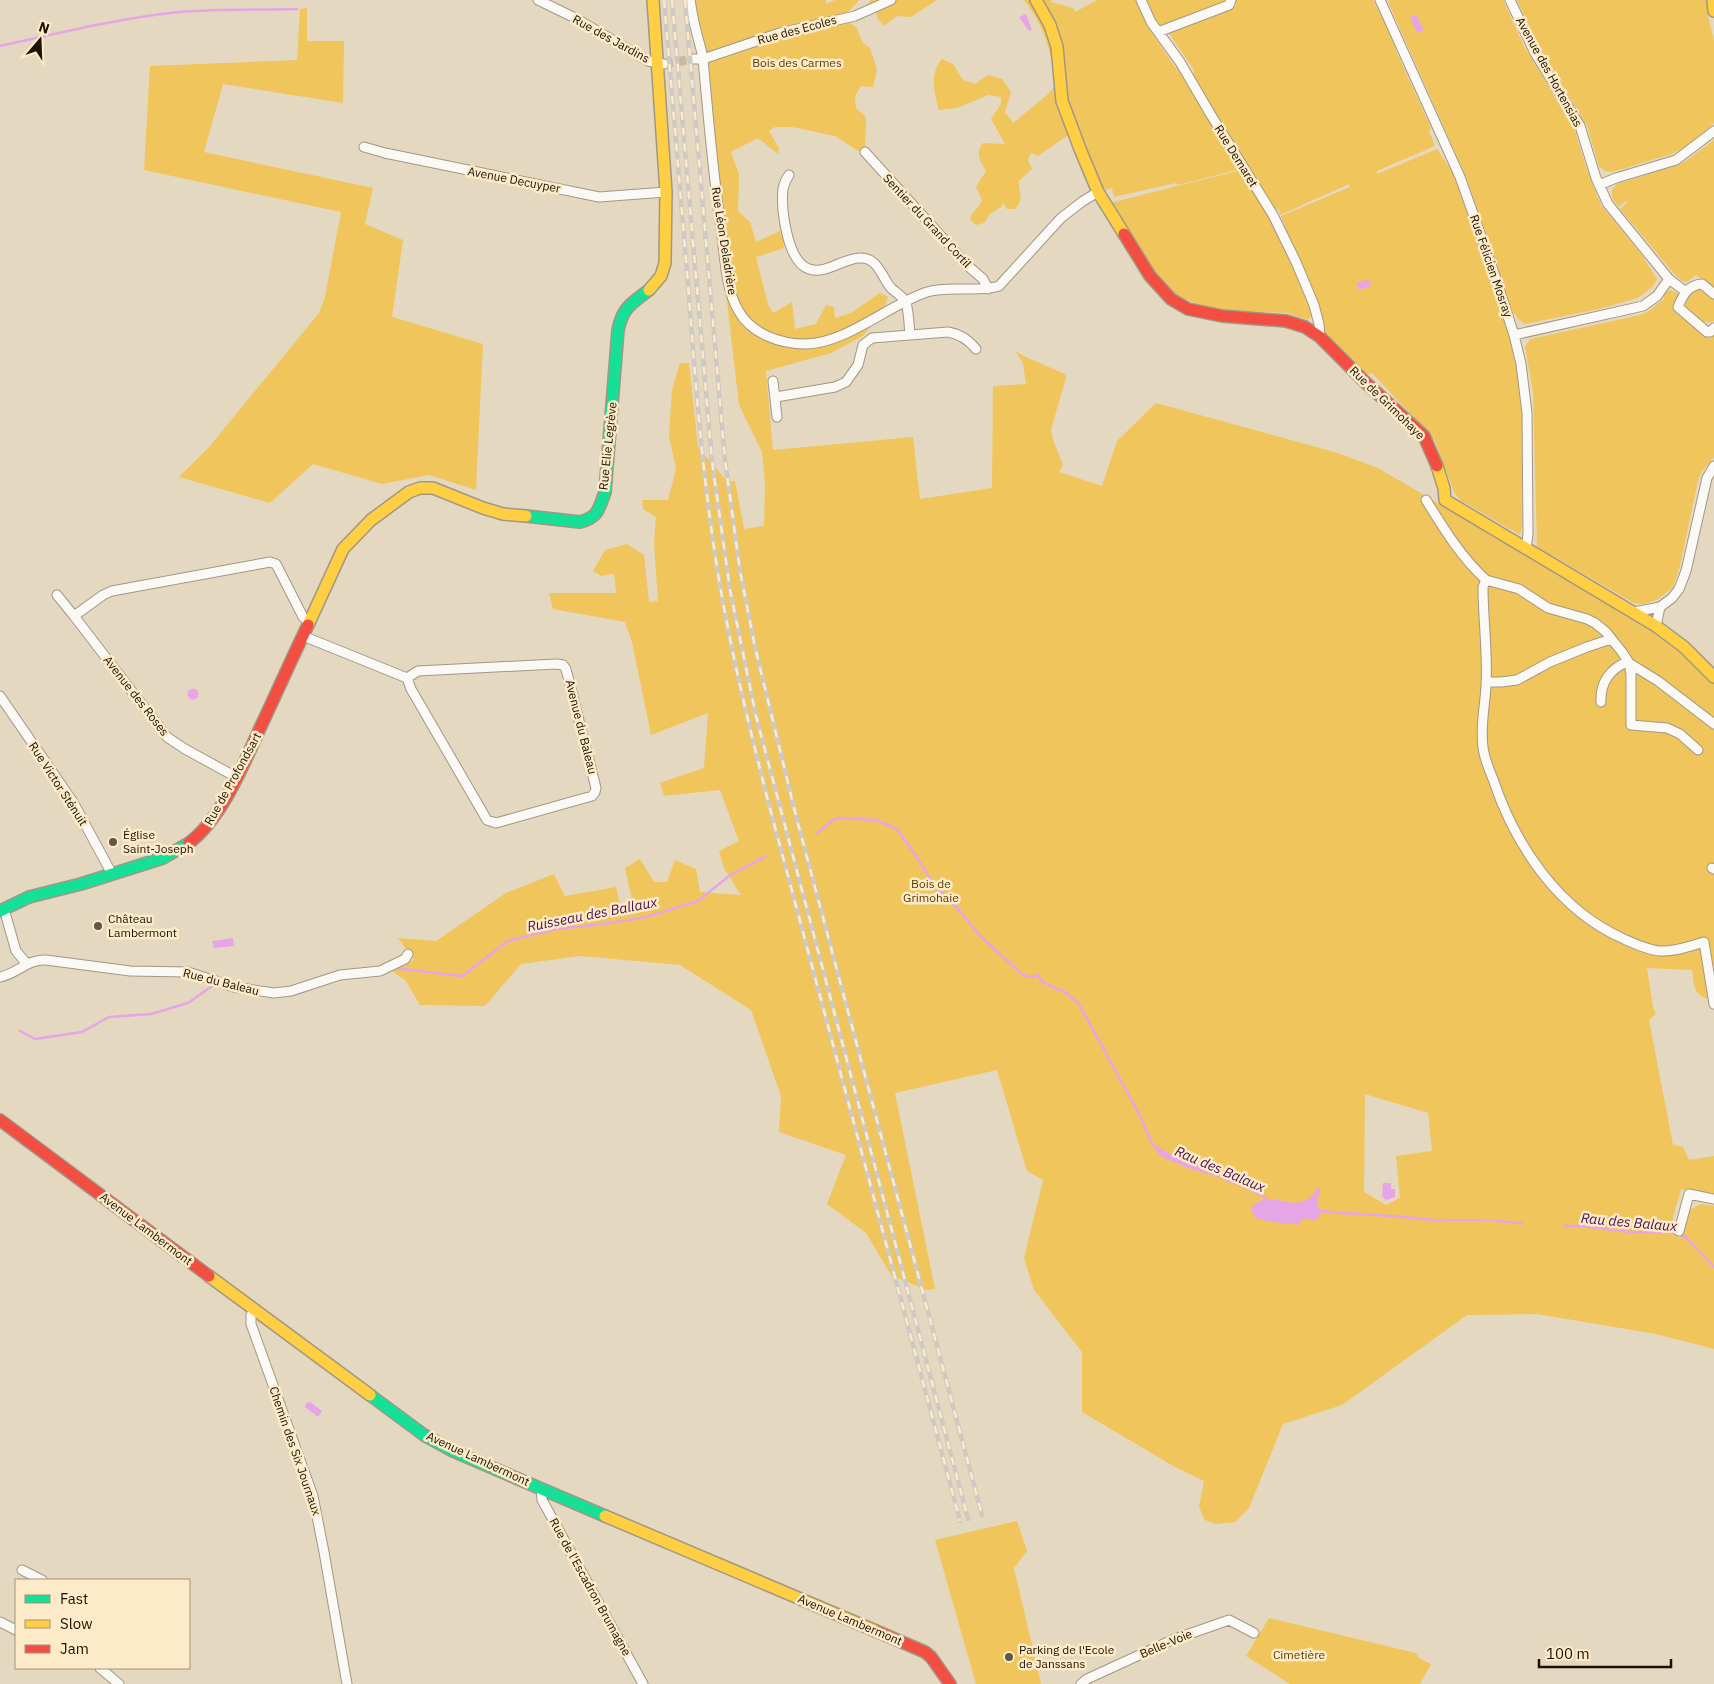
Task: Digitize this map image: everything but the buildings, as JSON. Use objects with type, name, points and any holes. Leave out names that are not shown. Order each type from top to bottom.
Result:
[{"type":"street","name":"Rue des Jardins","points":[[531,0],[541,2],[580,21],[648,62],[661,64]]},
{"type":"street","name":"Rue Elie Legrève","points":[[290,663],[343,549],[371,520],[409,492],[420,488],[433,488],[503,514],[568,522],[588,520],[596,515],[604,492],[618,330],[621,318],[626,308],[651,288],[661,276],[665,263],[666,192],[658,76],[661,64],[653,0]]},
{"type":"street","name":"Rue Léon Deladrière","points":[[690,0],[703,59],[713,168],[730,286],[738,312],[747,323],[760,333],[775,340],[789,343],[808,344],[823,342],[840,336],[929,292],[988,289],[1002,284],[1069,211],[1098,192]]},
{"type":"street","name":"Rue des Ecoles","points":[[703,59],[780,33],[855,16],[891,0]]},
{"type":"street","name":"Rue de Grimohaye","points":[[1036,0],[1050,25],[1057,47],[1061,96],[1067,118],[1098,192],[1150,276],[1164,293],[1188,309],[1222,316],[1286,321],[1309,329],[1320,337],[1365,382],[1424,436],[1435,458],[1444,488],[1445,500],[1656,626],[1684,647],[1714,676]]},
{"type":"street","name":"Rue Demaret","points":[[1141,0],[1151,22],[1180,62],[1272,212],[1304,280],[1318,319],[1320,337]]},
{"type":"street","points":[[1158,32],[1211,13],[1229,5],[1231,0]]},
{"type":"street","name":"Rue Félicien Mosray","points":[[1380,0],[1460,177],[1492,267],[1522,364],[1527,413],[1528,534],[1526,549]]},
{"type":"street","name":"Avenue des Hortensias","points":[[1510,0],[1535,53],[1580,126],[1599,185],[1608,204],[1669,279],[1686,292]]},
{"type":"street","points":[[1712,0],[1714,10]]},
{"type":"street","points":[[693,60],[703,59]]},
{"type":"street","points":[[1599,185],[1676,160],[1714,131]]},
{"type":"street","name":"Avenue Decuyper","points":[[364,147],[599,197],[666,192]]},
{"type":"street","name":"Sentier du Grand Cortil","points":[[865,152],[982,279],[988,289]]},
{"type":"street","points":[[789,175],[783,189],[783,207],[790,242],[798,262],[805,268],[816,270],[857,258],[867,258],[874,263],[890,286],[906,302],[910,335]]},
{"type":"street","points":[[1514,335],[1643,306],[1656,296],[1669,279]]},
{"type":"street","points":[[1714,294],[1700,283],[1692,286],[1686,292],[1679,308],[1707,332],[1714,328]]},
{"type":"street","points":[[1309,329],[1318,319]]},
{"type":"street","points":[[776,397],[835,387],[846,382],[858,365],[863,345],[872,338],[948,332],[958,334],[970,341],[976,349]]},
{"type":"street","points":[[773,381],[777,417]]},
{"type":"street","points":[[1634,612],[1660,607],[1672,598],[1683,581],[1707,478],[1714,466]]},
{"type":"street","points":[[1426,500],[1453,544],[1472,567],[1486,580],[1519,590],[1548,608],[1595,623],[1611,639],[1629,663],[1658,681],[1714,724]]},
{"type":"street","points":[[74,616],[107,593],[264,562],[273,562],[304,617],[309,622]]},
{"type":"street","points":[[1486,580],[1483,587],[1486,682],[1483,748],[1497,792],[1511,824],[1532,860],[1556,890],[1596,924],[1652,950],[1676,950],[1704,942],[1713,1002]]},
{"type":"street","name":"Avenue des Roses","points":[[57,595],[166,737],[236,777]]},
{"type":"street","points":[[1656,626],[1660,607]]},
{"type":"street","points":[[303,636],[407,678]]},
{"type":"street","points":[[1486,682],[1517,680],[1550,662],[1611,639]]},
{"type":"street","name":"Rue de Profondsart","points":[[2,910],[28,897],[81,884],[163,858],[192,842],[207,826],[236,777],[257,737],[290,663]]},
{"type":"street","points":[[1601,702],[1601,689],[1609,674],[1619,665],[1629,663]]},
{"type":"street","points":[[1629,663],[1632,725],[1667,728],[1680,734],[1698,750]]},
{"type":"street","name":"Avenue du Baleau","points":[[563,665],[566,669],[596,792],[592,796],[496,823],[487,820],[407,678],[418,671],[563,665]]},
{"type":"street","name":"Rue Victor Sténuit","points":[[0,696],[69,797],[112,874]]},
{"type":"street","points":[[2,910],[16,950],[26,963]]},
{"type":"street","name":"Rue du Baleau","points":[[0,977],[16,971],[26,963],[35,960],[46,960],[130,971],[188,972],[234,988],[274,993],[291,991],[340,975],[380,971],[405,959],[408,954]]},
{"type":"street","name":"Avenue Lambermont","points":[[0,1120],[424,1435],[453,1451],[925,1652],[931,1657],[950,1684]]},
{"type":"street","points":[[1678,1231],[1689,1194],[1714,1199]]},
{"type":"street","name":"Chemin des Six Journaux","points":[[255,1310],[250,1320],[317,1512],[348,1684]]},
{"type":"street","name":"Rue de l'Escadron Brumagne","points":[[541,1488],[542,1500],[643,1684]]},
{"type":"street","points":[[22,1570],[40,1579]]},
{"type":"street","name":"Belle-Voie","points":[[1080,1684],[1172,1640],[1229,1620],[1254,1633]]},
{"type":"street","points":[[0,1622],[15,1630]]},
{"type":"street","points":[[101,1669],[119,1684]]},
{"type":"green space","name":"Bois de Grimohaie","points":[[692,0],[826,0],[826,4],[835,0],[859,0],[843,18],[856,27],[863,43],[870,48],[877,69],[873,87],[861,86],[855,96],[856,108],[866,119],[865,152],[861,153],[835,136],[792,127],[775,127],[769,131],[779,148],[778,154],[758,138],[731,152],[739,174],[738,211],[750,222],[756,242],[782,230],[784,248],[756,257],[768,304],[773,313],[792,302],[795,329],[816,324],[826,305],[834,307],[835,318],[851,313],[880,293],[888,297],[883,313],[863,336],[831,353],[766,371],[773,450],[913,437],[920,499],[992,488],[993,386],[1026,384],[1023,363],[1015,351],[1065,374],[1066,378],[1051,429],[1053,440],[1063,465],[1059,472],[1102,486],[1117,441],[1156,403],[1338,453],[1378,468],[1645,624],[1683,652],[1714,683],[1714,1001],[1696,991],[1692,970],[1647,968],[1653,1007],[1656,1014],[1649,1020],[1673,1145],[1683,1147],[1689,1160],[1714,1156],[1714,1195],[1681,1189],[1669,1232],[1680,1238],[1689,1210],[1701,1204],[1714,1206],[1714,1349],[1656,1334],[1537,1314],[1467,1315],[1342,1405],[1283,1424],[1249,1508],[1235,1522],[1216,1524],[1205,1520],[1199,1507],[1204,1481],[1175,1467],[1082,1412],[1082,1352],[1034,1290],[1024,1258],[1043,1180],[1027,1171],[997,1070],[895,1093],[935,1289],[926,1290],[891,1275],[866,1233],[827,1204],[846,1155],[779,1132],[781,1096],[751,1010],[680,965],[580,956],[521,964],[485,1006],[420,1005],[406,981],[392,971],[414,960],[398,938],[436,941],[506,893],[554,874],[565,896],[616,887],[622,915],[634,909],[625,868],[640,859],[654,882],[667,882],[675,860],[696,869],[700,892],[741,895],[724,868],[719,851],[739,841],[720,790],[664,796],[660,783],[704,768],[708,713],[651,735],[632,642],[625,622],[553,609],[549,593],[616,593],[614,574],[601,576],[593,571],[605,550],[627,544],[644,555],[649,602],[658,601],[654,543],[656,517],[643,509],[642,500],[668,500],[676,469],[669,436],[672,390],[680,363],[689,363],[698,447],[727,481],[735,481],[744,529],[764,526],[765,483],[762,452],[739,405]],"holes":[[[1365,1094],[1428,1113],[1432,1151],[1396,1156],[1400,1198],[1386,1205],[1364,1192]]]},
{"type":"green space","points":[[871,0],[937,0],[911,17],[897,16],[884,26],[877,18],[876,8],[867,5]]},
{"type":"green space","points":[[1024,0],[1051,0],[1051,2],[1073,8],[1075,12],[1097,0],[1136,0],[1150,30],[1175,67],[1179,66],[1223,143],[1228,142],[1194,77],[1194,70],[1168,32],[1236,6],[1235,0],[1373,0],[1394,41],[1396,51],[1431,128],[1429,131],[1435,146],[1377,171],[1377,174],[1437,149],[1453,173],[1487,266],[1498,266],[1464,172],[1388,2],[1389,0],[1503,0],[1524,46],[1575,131],[1587,170],[1601,205],[1641,254],[1657,279],[1653,286],[1638,298],[1599,309],[1525,324],[1518,319],[1515,313],[1512,321],[1524,356],[1526,372],[1521,378],[1526,426],[1522,429],[1522,526],[1520,535],[1460,500],[1454,492],[1435,441],[1372,373],[1366,375],[1326,337],[1281,216],[1350,187],[1349,184],[1280,215],[1279,210],[1270,201],[1264,199],[1244,168],[1178,185],[1176,183],[1114,197],[1112,188],[1106,190],[1100,183],[1071,133],[1038,156],[1031,153],[1028,160],[1032,169],[1019,181],[1020,201],[1015,209],[1007,209],[1003,203],[1001,207],[990,214],[984,223],[976,225],[970,219],[982,200],[976,187],[986,171],[979,157],[979,150],[983,143],[1005,144],[991,119],[1001,104],[1001,97],[988,95],[957,108],[939,110],[934,90],[935,71],[942,59],[953,64],[963,80],[975,84],[988,75],[1002,79],[1011,92],[1005,112],[1013,123],[1046,96],[1056,85],[1046,40]]},
{"type":"green space","points":[[1147,0],[1226,0],[1224,3],[1161,27],[1155,19]]},
{"type":"green space","points":[[1517,0],[1706,0],[1714,40],[1714,123],[1688,145],[1672,154],[1612,172],[1605,171],[1599,166],[1587,126],[1537,43]]},
{"type":"green space","points":[[307,8],[307,41],[344,41],[343,103],[223,84],[204,152],[373,188],[365,224],[403,240],[392,317],[483,344],[476,490],[429,475],[382,484],[313,464],[270,503],[179,477],[209,447],[319,313],[325,297],[341,212],[144,170],[150,66],[297,60],[300,9]]},
{"type":"green space","points":[[1714,140],[1714,289],[1696,275],[1687,282],[1682,281],[1676,276],[1620,209],[1628,202],[1626,201],[1619,207],[1612,193],[1617,184],[1686,161]]},
{"type":"green space","points":[[1241,170],[1281,235],[1304,289],[1312,315],[1308,320],[1287,313],[1209,309],[1176,295],[1154,273],[1110,203]]},
{"type":"green space","points":[[1700,289],[1714,297],[1714,321],[1705,322],[1695,318],[1686,306],[1685,300],[1688,294]]},
{"type":"green space","points":[[1671,290],[1680,295],[1673,306],[1709,339],[1714,333],[1714,457],[1701,473],[1698,481],[1680,566],[1673,587],[1657,600],[1643,604],[1634,603],[1537,547],[1533,392],[1525,347],[1530,339],[1640,315],[1649,311],[1664,299],[1663,293]]},
{"type":"green space","points":[[1017,1521],[1027,1551],[1014,1568],[1041,1684],[976,1684],[935,1540]]},
{"type":"green space","name":"Cimetière","points":[[1269,1618],[1416,1653],[1419,1658],[1431,1664],[1420,1684],[1290,1684],[1246,1656]]},
{"type":"shaded area","points":[[1026,14],[1032,30],[1029,31],[1019,17]]},
{"type":"shaded area","points":[[1416,14],[1424,30],[1417,33],[1410,17]]},
{"type":"shaded area","points":[[1369,279],[1371,286],[1359,290],[1356,283]]},
{"type":"shaded area","points":[[193,688],[199,694],[193,700],[187,694]]},
{"type":"shaded area","points":[[233,938],[234,946],[214,948],[212,941]]},
{"type":"shaded area","points":[[1151,1143],[1170,1154],[1195,1161],[1224,1179],[1188,1168],[1160,1156]]},
{"type":"shaded area","points":[[1383,1183],[1391,1183],[1391,1189],[1395,1189],[1395,1197],[1386,1200],[1382,1196]]},
{"type":"shaded area","points":[[1318,1187],[1320,1188],[1317,1204],[1321,1211],[1319,1217],[1314,1221],[1304,1218],[1299,1224],[1284,1224],[1259,1219],[1253,1214],[1252,1207],[1265,1199],[1294,1203],[1301,1202],[1311,1197]]},
{"type":"shaded area","points":[[1448,1219],[1493,1220],[1498,1221],[1439,1221]]},
{"type":"shaded area","points":[[310,1402],[322,1411],[318,1417],[305,1407],[306,1403]]},
{"type":"waterway","points":[[0,46],[89,26],[179,12],[297,9]]},
{"type":"waterway","name":"Rau des Balaux","points":[[817,833],[836,818],[876,820],[897,829],[934,885],[959,910],[981,937],[1023,975],[1032,977],[1038,975],[1042,982],[1065,992],[1079,1004],[1138,1112],[1153,1145]]},
{"type":"waterway","name":"Ruisseau des Ballaux","points":[[393,968],[462,976],[508,941],[557,929],[646,917],[698,901],[729,876],[766,856]]},
{"type":"waterway","name":"Ruisseau des Ballaux","points":[[20,1031],[35,1039],[82,1032],[109,1017],[151,1014],[188,1003],[215,984],[217,985]]},
{"type":"waterway","name":"Ruisseau des Ballaux","points":[[293,995],[311,989]]},
{"type":"waterway","name":"Ruisseau des Ballaux","points":[[241,992],[253,994]]},
{"type":"waterway","name":"Rau des Balaux","points":[[1222,1178],[1241,1185],[1266,1198],[1268,1201]]},
{"type":"waterway","name":"Rau des Balaux","points":[[1319,1211],[1410,1217],[1440,1221]]},
{"type":"waterway","name":"Rau des Balaux","points":[[1496,1221],[1522,1223]]},
{"type":"waterway","name":"Rau des Balaux","points":[[1565,1226],[1583,1226],[1630,1232],[1669,1232],[1686,1237],[1714,1267]]},
{"type":"tunnel","points":[[664,64],[693,59]]},
{"type":"railway","points":[[664,0],[700,435],[716,561],[728,630],[768,801],[960,1521]]},
{"type":"railway","points":[[672,0],[712,461],[730,590],[756,716],[968,1519]]},
{"type":"railway","points":[[685,0],[725,460],[740,571],[755,647],[796,816],[982,1515]]},
{"type":"traffic: fast","points":[[526,516],[580,522],[595,515],[605,492],[618,330],[625,311],[649,290]]},
{"type":"traffic: fast","points":[[0,911],[29,897],[81,884],[163,858],[189,843]]},
{"type":"traffic: fast","points":[[370,1395],[424,1435],[453,1451],[605,1516]]},
{"type":"traffic: slow","points":[[649,290],[661,276],[665,263],[666,192],[653,0]]},
{"type":"traffic: slow","points":[[1036,0],[1050,25],[1057,47],[1062,101],[1080,149],[1098,192],[1124,234]]},
{"type":"traffic: slow","points":[[1713,0],[1714,11]]},
{"type":"traffic: slow","points":[[1437,466],[1444,488],[1445,500],[1656,626],[1684,647],[1714,677]]},
{"type":"traffic: slow","points":[[308,625],[343,549],[371,520],[409,492],[420,488],[433,488],[483,508],[503,514],[526,516]]},
{"type":"traffic: slow","points":[[209,1276],[370,1395]]},
{"type":"traffic: slow","points":[[605,1516],[876,1631]]},
{"type":"traffic: jam","points":[[1124,234],[1150,276],[1171,299],[1188,309],[1222,316],[1286,321],[1305,327],[1320,337],[1365,382],[1424,436],[1437,466]]},
{"type":"traffic: jam","points":[[189,843],[212,819],[231,789],[308,625]]},
{"type":"traffic: jam","points":[[0,1120],[209,1276]]},
{"type":"traffic: jam","points":[[876,1631],[925,1652],[931,1657],[950,1684]]},
{"type":"place","name":"Église Saint-Joseph","points":[[113,842]]},
{"type":"place","name":"Château Lambermont","points":[[98,926]]},
{"type":"place","name":"Parking de l'Ecole de Janssans","points":[[1009,1657]]},
{"type":"park label","name":"Bois des Carmes","points":[[797,63]]}]
